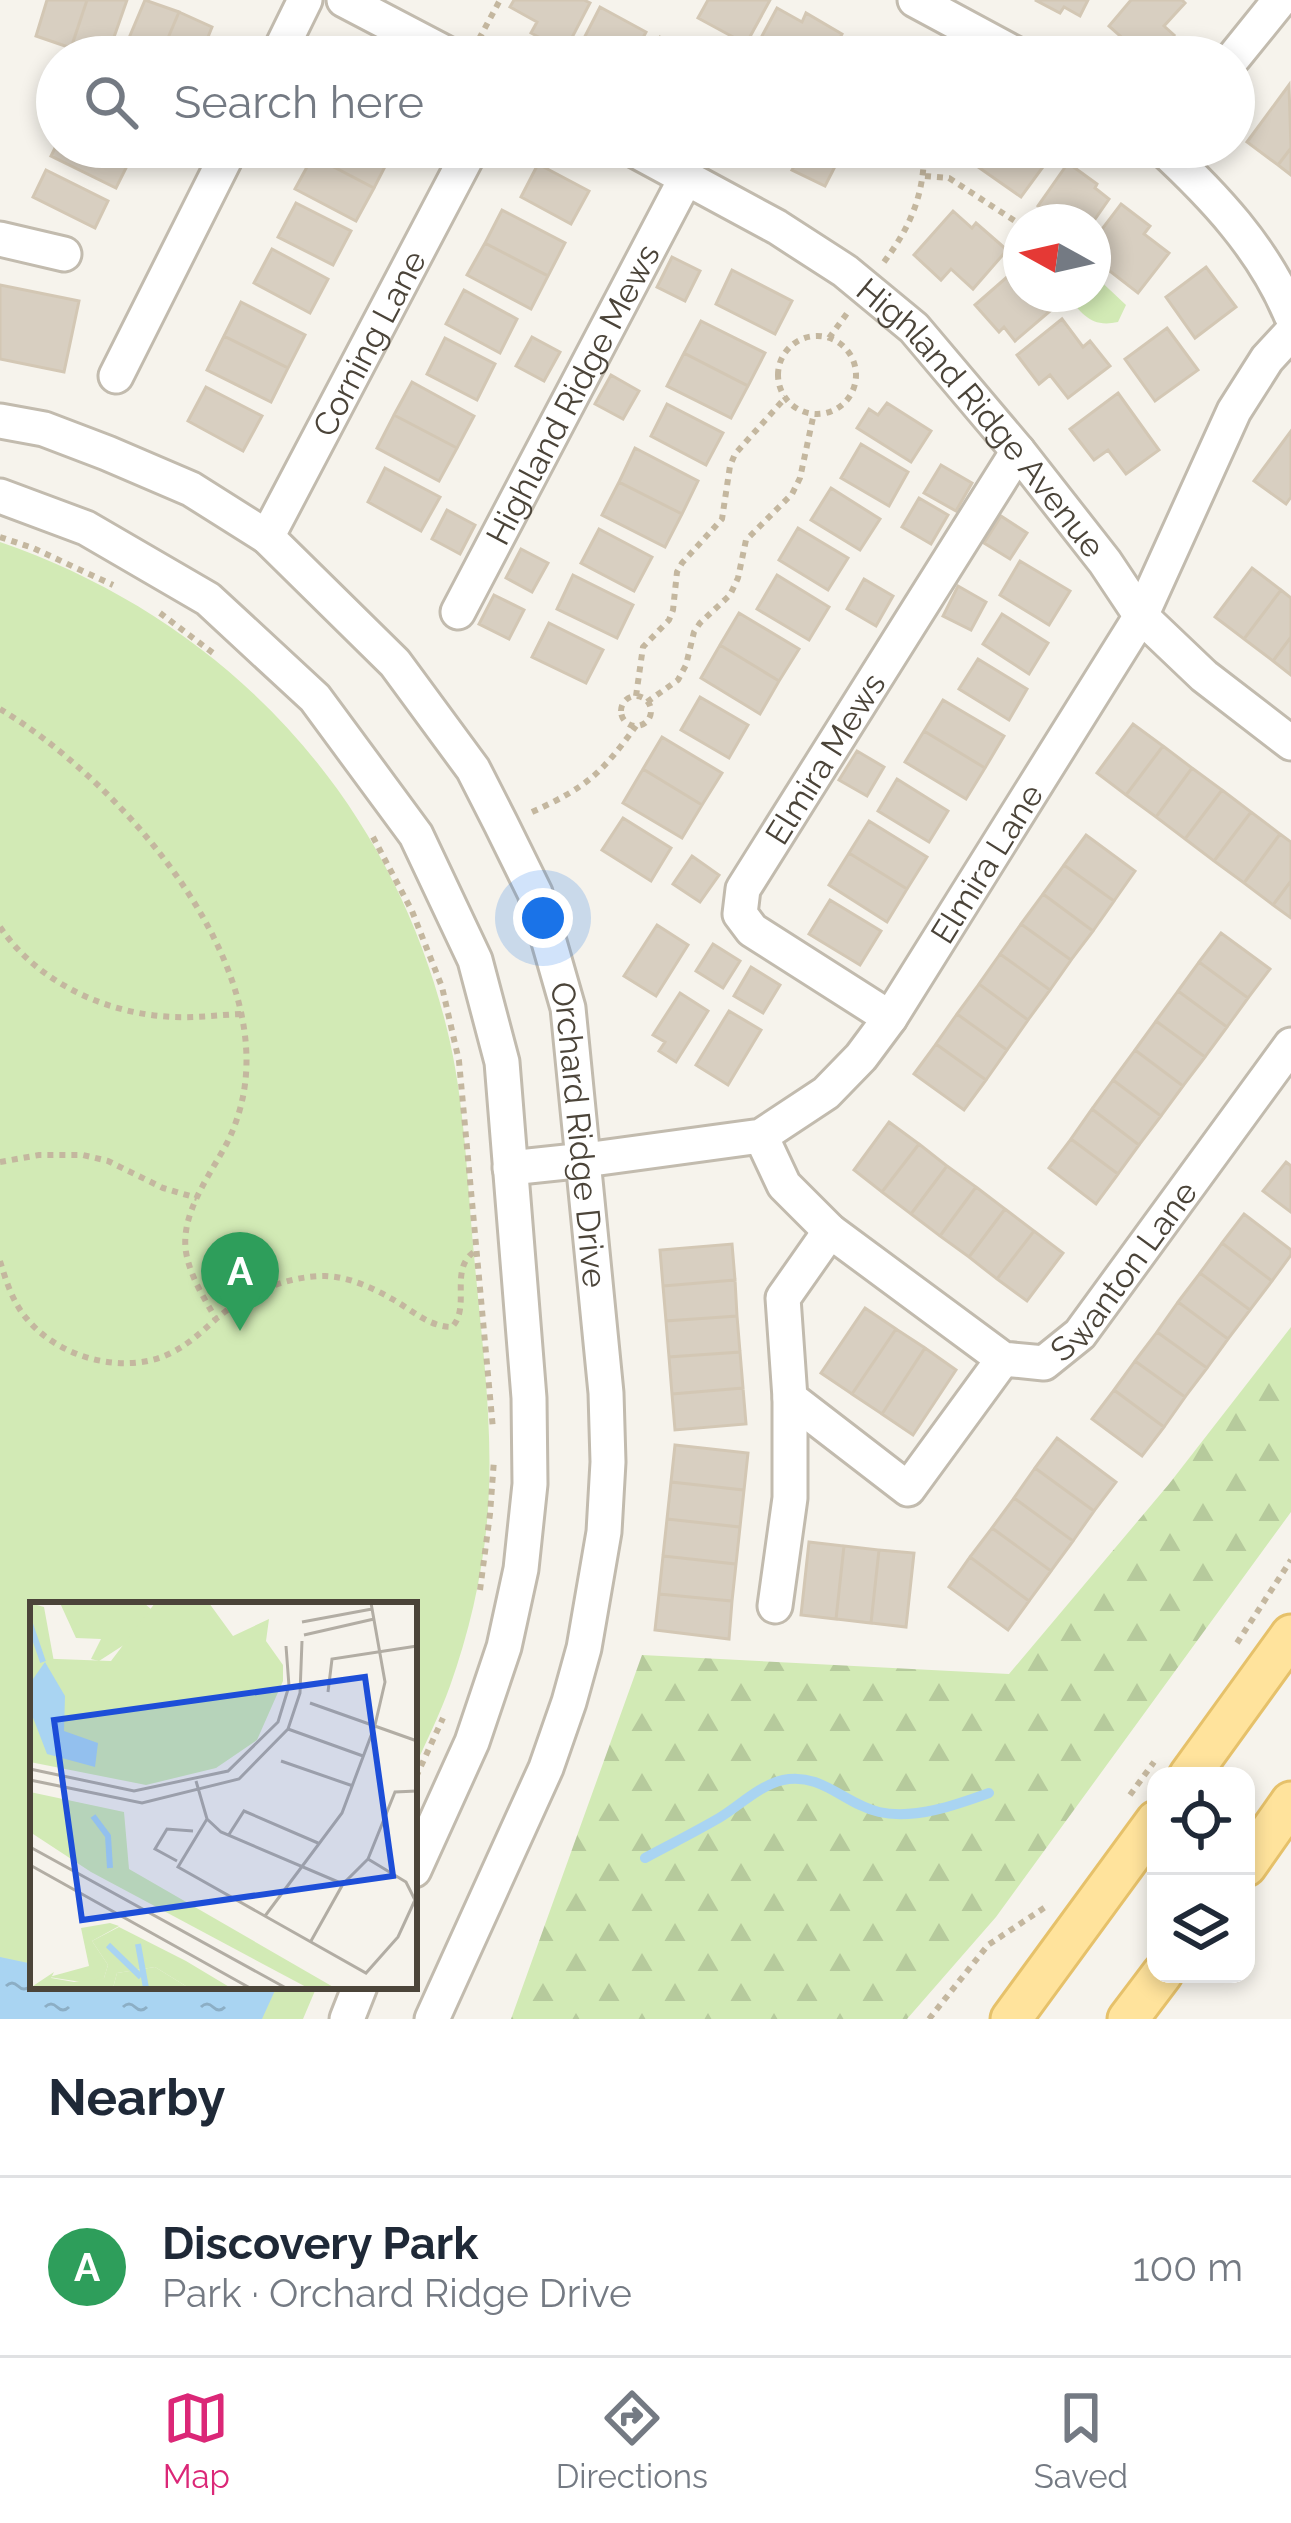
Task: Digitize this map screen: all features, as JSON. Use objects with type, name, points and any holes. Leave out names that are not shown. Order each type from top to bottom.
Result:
[{"type":"main road","points":[[1178,1761],[1291,1635]]},
{"type":"main road","points":[[1255,1853],[1291,1802]]},
{"type":"main road","points":[[1011,2019],[1142,1810]]},
{"type":"main road","points":[[1128,2019],[1155,1983]]},
{"type":"street","points":[[287,36],[305,0]]},
{"type":"street","points":[[344,0],[436,36]]},
{"type":"street","points":[[915,0],[982,36]]},
{"type":"street","points":[[1251,36],[1280,0]]},
{"type":"street","points":[[116,376],[220,168]]},
{"type":"street","name":"Corning Lane","points":[[267,537],[461,168]]},
{"type":"street","name":"Highland Ridge Avenue","points":[[671,168],[777,227],[845,272],[914,328],[1018,451],[1142,616],[1204,676],[1291,743]]},
{"type":"street","points":[[1184,168],[1252,244],[1291,315]]},
{"type":"street","name":"Highland Ridge Mews","points":[[458,612],[687,176]]},
{"type":"street","points":[[0,239],[64,254]]},
{"type":"street","name":"Elmira Lane","points":[[510,1168],[760,1136],[826,1093],[861,1058],[1142,616],[1234,412],[1267,359],[1291,333]]},
{"type":"street","name":"Orchard Ridge Drive","points":[[0,421],[44,429],[191,490],[267,537],[395,663],[473,769],[501,824],[535,893],[568,1008],[606,1393],[604,1532],[569,1702],[546,1768],[432,2019]]},
{"type":"street","name":"Elmira Mews","points":[[890,1018],[752,930],[740,914],[743,889],[1018,451]]},
{"type":"street","name":"Orchard Ridge Drive","points":[[0,496],[86,528],[208,598],[315,698],[416,835],[475,960],[502,1062],[529,1398],[530,1484],[521,1569],[504,1647],[472,1742],[417,1863]]},
{"type":"street","name":"Swanton Lane","points":[[760,1136],[784,1185],[830,1232],[1004,1359],[1044,1363],[1080,1334],[1291,1045]]},
{"type":"street","points":[[775,1606],[790,1498],[783,1298],[830,1232]]},
{"type":"street","points":[[790,1398],[908,1489],[1004,1359]]},
{"type":"street","points":[[347,2019],[359,1989]]},
{"type":"path","points":[[474,36],[500,0]]},
{"type":"path","points":[[829,338],[896,247],[925,168]]},
{"type":"path","points":[[925,176],[949,178],[1003,213]]},
{"type":"path","points":[[829,338],[850,352],[855,384],[835,410],[803,411],[786,397],[778,374],[782,359],[799,340],[829,338]]},
{"type":"path","points":[[636,696],[643,647],[669,620],[677,572],[722,519],[735,454],[786,397]]},
{"type":"path","points":[[647,701],[678,680],[700,622],[730,595],[746,540],[792,494],[814,413]]},
{"type":"path","points":[[0,537],[116,586]]},
{"type":"path","points":[[147,605],[228,665]]},
{"type":"path","points":[[501,824],[582,787],[636,726],[649,718],[647,701],[636,696],[625,700],[621,712],[626,722],[636,726]]},
{"type":"path","points":[[0,709],[110,796],[189,892],[216,942],[247,1047],[243,1094],[229,1139],[188,1220],[186,1253],[215,1319]]},
{"type":"path","points":[[363,822],[412,911],[442,987],[459,1061],[494,1438]]},
{"type":"path","points":[[0,927],[42,971],[106,1004],[149,1015],[241,1014]]},
{"type":"path","points":[[0,1162],[39,1155],[83,1155],[197,1198]]},
{"type":"path","points":[[0,1261],[10,1292],[28,1321],[61,1346],[112,1362],[152,1360],[195,1339],[234,1305],[277,1284],[326,1276],[371,1288],[432,1323],[452,1328],[461,1316],[465,1260],[477,1250]]},
{"type":"path","points":[[479,1592],[494,1456]]},
{"type":"path","points":[[1230,1654],[1291,1560]]},
{"type":"path","points":[[417,1775],[446,1711]]},
{"type":"path","points":[[1142,1810],[1178,1761]]},
{"type":"path","points":[[929,2019],[988,1945],[1048,1906]]},
{"type":"green space","points":[[1111,291],[1126,305],[1118,322],[1094,321],[1082,313],[1111,312]]},
{"type":"green space","points":[[0,542],[82,576],[157,618],[226,669],[287,727],[340,793],[385,866],[421,944],[458,1085],[485,1372],[489,1490],[482,1564],[465,1639],[417,1762],[417,1602],[30,1602],[30,1989],[316,1989],[303,2019],[0,2019]]},
{"type":"green space","points":[[1291,1327],[1291,1512],[996,1917],[907,2019],[511,2019],[642,1655],[1009,1674],[1169,1484]]},
{"type":"water","points":[[0,1957],[30,1963],[30,1989],[276,1989],[262,2019],[0,2019]]},
{"type":"building","points":[[47,0],[87,0],[75,36],[36,36]]},
{"type":"building","points":[[87,0],[127,0],[114,36],[75,36]]},
{"type":"building","points":[[145,0],[179,12],[169,36],[130,36]]},
{"type":"building","points":[[514,0],[590,3],[573,36],[537,36],[531,33],[537,22],[510,7]]},
{"type":"building","points":[[708,0],[770,0],[750,36],[731,36],[698,18]]},
{"type":"building","points":[[1035,0],[1088,0],[1080,16],[1064,7],[1060,13]]},
{"type":"building","points":[[1131,0],[1185,3],[1164,26],[1173,36],[1120,36],[1109,26]]},
{"type":"building","points":[[600,7],[646,32],[644,36],[585,36]]},
{"type":"building","points":[[777,8],[802,22],[806,13],[842,34],[841,36],[762,36]]},
{"type":"building","points":[[179,12],[212,27],[208,36],[169,36]]},
{"type":"building","points":[[1289,85],[1291,148],[1278,165],[1255,148],[1255,131]]},
{"type":"building","points":[[1291,148],[1291,175],[1278,165]]},
{"type":"building","points":[[75,168],[126,168],[116,188]]},
{"type":"building","points":[[306,168],[336,168],[374,188],[356,221],[295,189]]},
{"type":"building","points":[[336,168],[384,168],[374,188]]},
{"type":"building","points":[[536,168],[546,168],[589,191],[571,224],[521,197]]},
{"type":"building","points":[[793,168],[834,168],[825,186]]},
{"type":"building","points":[[979,168],[1042,168],[1021,197]]},
{"type":"building","points":[[1065,168],[1075,168],[1109,199],[1106,204],[1039,204]]},
{"type":"building","points":[[46,170],[108,201],[95,228],[33,197]]},
{"type":"building","points":[[296,203],[351,231],[333,265],[278,237]]},
{"type":"building","points":[[1121,204],[1150,226],[1144,234],[1169,253],[1138,293],[1111,272],[1111,217]]},
{"type":"building","points":[[502,210],[565,243],[548,276],[485,243]]},
{"type":"building","points":[[953,211],[1003,247],[1003,255],[973,289],[951,269],[941,280],[914,255]]},
{"type":"building","points":[[485,243],[548,276],[531,309],[467,275]]},
{"type":"building","points":[[272,249],[328,279],[310,313],[254,283]]},
{"type":"building","points":[[672,257],[700,271],[685,301],[657,287]]},
{"type":"building","points":[[1206,267],[1236,307],[1195,338],[1166,297]]},
{"type":"building","points":[[732,270],[792,301],[775,334],[716,304]]},
{"type":"building","points":[[1003,280],[1003,312],[1049,312],[1015,341],[1004,327],[999,332],[975,305]]},
{"type":"building","points":[[0,285],[79,301],[64,372],[0,359]]},
{"type":"building","points":[[464,290],[517,319],[500,353],[446,324]]},
{"type":"building","points":[[241,302],[305,335],[288,368],[224,336]]},
{"type":"building","points":[[1062,319],[1083,347],[1090,341],[1110,366],[1068,398],[1050,375],[1039,384],[1017,355]]},
{"type":"building","points":[[701,321],[765,353],[748,386],[684,353]]},
{"type":"building","points":[[1167,328],[1198,370],[1155,401],[1125,359]]},
{"type":"building","points":[[224,336],[288,368],[271,402],[207,370]]},
{"type":"building","points":[[532,337],[560,352],[544,381],[516,366]]},
{"type":"building","points":[[445,338],[495,364],[477,400],[427,374]]},
{"type":"building","points":[[684,353],[748,386],[731,418],[667,386]]},
{"type":"building","points":[[611,375],[639,391],[623,419],[595,404]]},
{"type":"building","points":[[412,382],[474,416],[457,448],[394,415]]},
{"type":"building","points":[[206,387],[262,416],[243,451],[188,421]]},
{"type":"building","points":[[1118,393],[1159,450],[1126,474],[1108,450],[1094,460],[1070,429]]},
{"type":"building","points":[[887,403],[931,431],[911,462],[857,428],[869,409],[878,415]]},
{"type":"building","points":[[667,404],[723,433],[706,465],[651,436]]},
{"type":"building","points":[[394,415],[457,448],[439,481],[377,448]]},
{"type":"building","points":[[1291,431],[1291,497],[1286,504],[1254,481]]},
{"type":"building","points":[[861,444],[908,472],[889,506],[841,478]]},
{"type":"building","points":[[635,448],[698,481],[682,514],[619,482]]},
{"type":"building","points":[[941,465],[972,483],[956,511],[924,493]]},
{"type":"building","points":[[385,468],[440,497],[421,531],[368,502]]},
{"type":"building","points":[[619,482],[682,514],[665,547],[602,515]]},
{"type":"building","points":[[831,488],[880,519],[860,550],[811,520]]},
{"type":"building","points":[[919,498],[948,515],[931,544],[902,527]]},
{"type":"building","points":[[447,510],[475,525],[460,554],[432,539]]},
{"type":"building","points":[[1001,516],[1027,533],[1010,559],[984,543]]},
{"type":"building","points":[[798,528],[848,558],[828,590],[779,560]]},
{"type":"building","points":[[599,529],[652,557],[634,591],[581,563]]},
{"type":"building","points":[[521,549],[548,563],[532,592],[506,578]]},
{"type":"building","points":[[1020,561],[1070,591],[1049,625],[1000,595]]},
{"type":"building","points":[[1252,568],[1281,590],[1244,639],[1215,617]]},
{"type":"building","points":[[573,575],[633,605],[617,638],[557,609]]},
{"type":"building","points":[[777,575],[829,607],[809,640],[757,609]]},
{"type":"building","points":[[864,579],[893,596],[876,626],[847,609]]},
{"type":"building","points":[[958,586],[986,602],[971,630],[943,616]]},
{"type":"building","points":[[1281,590],[1291,598],[1291,637],[1273,661],[1244,639]]},
{"type":"building","points":[[494,595],[524,610],[509,639],[479,624]]},
{"type":"building","points":[[739,613],[799,649],[779,681],[720,645]]},
{"type":"building","points":[[1002,614],[1048,643],[1029,674],[983,644]]},
{"type":"building","points":[[549,623],[603,650],[586,683],[532,657]]},
{"type":"building","points":[[1291,637],[1291,675],[1273,661]]},
{"type":"building","points":[[720,645],[779,681],[760,714],[701,678]]},
{"type":"building","points":[[978,659],[1027,689],[1009,720],[959,689]]},
{"type":"building","points":[[700,697],[748,725],[729,758],[681,730]]},
{"type":"building","points":[[943,700],[1004,736],[985,768],[924,731]]},
{"type":"building","points":[[1133,724],[1163,746],[1126,795],[1097,773]]},
{"type":"building","points":[[924,731],[985,768],[966,799],[905,762]]},
{"type":"building","points":[[662,737],[722,773],[702,805],[643,769]]},
{"type":"building","points":[[1163,746],[1192,768],[1156,817],[1126,795]]},
{"type":"building","points":[[857,751],[884,767],[867,796],[839,780]]},
{"type":"building","points":[[1192,768],[1222,790],[1185,839],[1156,817]]},
{"type":"building","points":[[643,769],[702,805],[682,838],[623,803]]},
{"type":"building","points":[[897,779],[948,811],[929,842],[878,811]]},
{"type":"building","points":[[1222,790],[1251,812],[1214,861],[1185,839]]},
{"type":"building","points":[[1251,812],[1280,834],[1244,883],[1214,861]]},
{"type":"building","points":[[623,818],[671,848],[651,881],[602,850]]},
{"type":"building","points":[[869,821],[927,857],[907,889],[849,853]]},
{"type":"building","points":[[1280,834],[1291,842],[1291,881],[1273,905],[1244,883]]},
{"type":"building","points":[[1086,835],[1135,871],[1114,901],[1064,865]]},
{"type":"building","points":[[849,853],[907,889],[887,922],[829,885]]},
{"type":"building","points":[[692,856],[719,875],[700,902],[673,884]]},
{"type":"building","points":[[1064,865],[1114,901],[1093,931],[1043,894]]},
{"type":"building","points":[[1291,881],[1291,918],[1273,905]]},
{"type":"building","points":[[1043,894],[1093,931],[1071,960],[1021,924]]},
{"type":"building","points":[[830,900],[881,931],[860,965],[809,934]]},
{"type":"building","points":[[1021,924],[1071,960],[1050,990],[1000,954]]},
{"type":"building","points":[[657,925],[688,945],[656,996],[624,976]]},
{"type":"building","points":[[1221,933],[1270,969],[1248,998],[1199,962]]},
{"type":"building","points":[[713,944],[740,961],[723,988],[696,971]]},
{"type":"building","points":[[1000,954],[1050,990],[1028,1020],[979,984]]},
{"type":"building","points":[[1199,962],[1248,998],[1227,1027],[1178,991]]},
{"type":"building","points":[[751,967],[780,985],[763,1013],[734,996]]},
{"type":"building","points":[[979,984],[1028,1020],[1007,1050],[957,1014]]},
{"type":"building","points":[[1178,991],[1227,1027],[1205,1057],[1156,1021]]},
{"type":"building","points":[[680,993],[708,1011],[676,1062],[659,1051],[665,1042],[653,1035]]},
{"type":"building","points":[[729,1011],[761,1030],[728,1085],[696,1065]]},
{"type":"building","points":[[957,1014],[1007,1050],[986,1080],[936,1044]]},
{"type":"building","points":[[1156,1021],[1205,1057],[1183,1086],[1135,1050]]},
{"type":"building","points":[[936,1044],[986,1080],[964,1110],[914,1074]]},
{"type":"building","points":[[1135,1050],[1183,1086],[1161,1116],[1113,1080]]},
{"type":"building","points":[[1113,1080],[1161,1116],[1139,1145],[1092,1109]]},
{"type":"building","points":[[1092,1109],[1139,1145],[1118,1174],[1071,1139]]},
{"type":"building","points":[[889,1122],[919,1144],[882,1192],[854,1170]]},
{"type":"building","points":[[1071,1139],[1118,1174],[1096,1204],[1049,1168]]},
{"type":"building","points":[[919,1144],[947,1166],[911,1214],[882,1192]]},
{"type":"building","points":[[1286,1162],[1291,1166],[1291,1212],[1263,1191]]},
{"type":"building","points":[[947,1166],[976,1187],[940,1236],[911,1214]]},
{"type":"building","points":[[976,1187],[1005,1209],[969,1257],[940,1236]]},
{"type":"building","points":[[1005,1209],[1034,1231],[997,1279],[969,1257]]},
{"type":"building","points":[[1244,1214],[1291,1250],[1272,1281],[1222,1243]]},
{"type":"building","points":[[1034,1231],[1063,1253],[1027,1301],[997,1279]]},
{"type":"building","points":[[1222,1243],[1272,1281],[1250,1310],[1200,1273]]},
{"type":"building","points":[[732,1244],[735,1280],[663,1286],[660,1250]]},
{"type":"building","points":[[1200,1273],[1250,1310],[1228,1339],[1178,1302]]},
{"type":"building","points":[[735,1280],[737,1316],[666,1321],[663,1286]]},
{"type":"building","points":[[1178,1302],[1228,1339],[1207,1368],[1157,1332]]},
{"type":"building","points":[[865,1308],[896,1329],[852,1394],[821,1373]]},
{"type":"building","points":[[737,1316],[740,1352],[669,1357],[666,1321]]},
{"type":"building","points":[[896,1329],[925,1348],[882,1414],[852,1394]]},
{"type":"building","points":[[1157,1332],[1207,1368],[1185,1397],[1135,1361]]},
{"type":"building","points":[[925,1348],[956,1370],[913,1435],[882,1414]]},
{"type":"building","points":[[740,1352],[743,1388],[672,1394],[669,1357]]},
{"type":"building","points":[[1135,1361],[1185,1397],[1164,1427],[1114,1390]]},
{"type":"building","points":[[743,1388],[746,1424],[675,1430],[672,1394]]},
{"type":"building","points":[[1114,1390],[1164,1427],[1142,1456],[1092,1419]]},
{"type":"building","points":[[1057,1438],[1116,1482],[1094,1511],[1035,1468]]},
{"type":"building","points":[[675,1445],[748,1453],[744,1490],[671,1482]]},
{"type":"building","points":[[1035,1468],[1094,1511],[1073,1541],[1014,1498]]},
{"type":"building","points":[[671,1482],[744,1490],[740,1527],[667,1519]]},
{"type":"building","points":[[1014,1498],[1073,1541],[1051,1571],[992,1528]]},
{"type":"building","points":[[667,1519],[740,1527],[736,1564],[663,1556]]},
{"type":"building","points":[[992,1528],[1051,1571],[1029,1601],[970,1557]]},
{"type":"building","points":[[809,1542],[844,1546],[836,1619],[801,1615]]},
{"type":"building","points":[[844,1546],[879,1550],[871,1623],[836,1619]]},
{"type":"building","points":[[879,1550],[914,1553],[906,1627],[871,1623]]},
{"type":"building","points":[[663,1556],[736,1564],[732,1601],[659,1594]]},
{"type":"building","points":[[970,1557],[1029,1601],[1008,1630],[949,1587]]},
{"type":"building","points":[[659,1594],[732,1601],[729,1639],[655,1630]]},
{"type":"waterway","points":[[645,1858],[783,1780],[810,1780],[866,1808],[892,1814],[935,1810],[989,1793]]},
{"type":"place","name":"Discovery Park","points":[[240,1331]]}]
